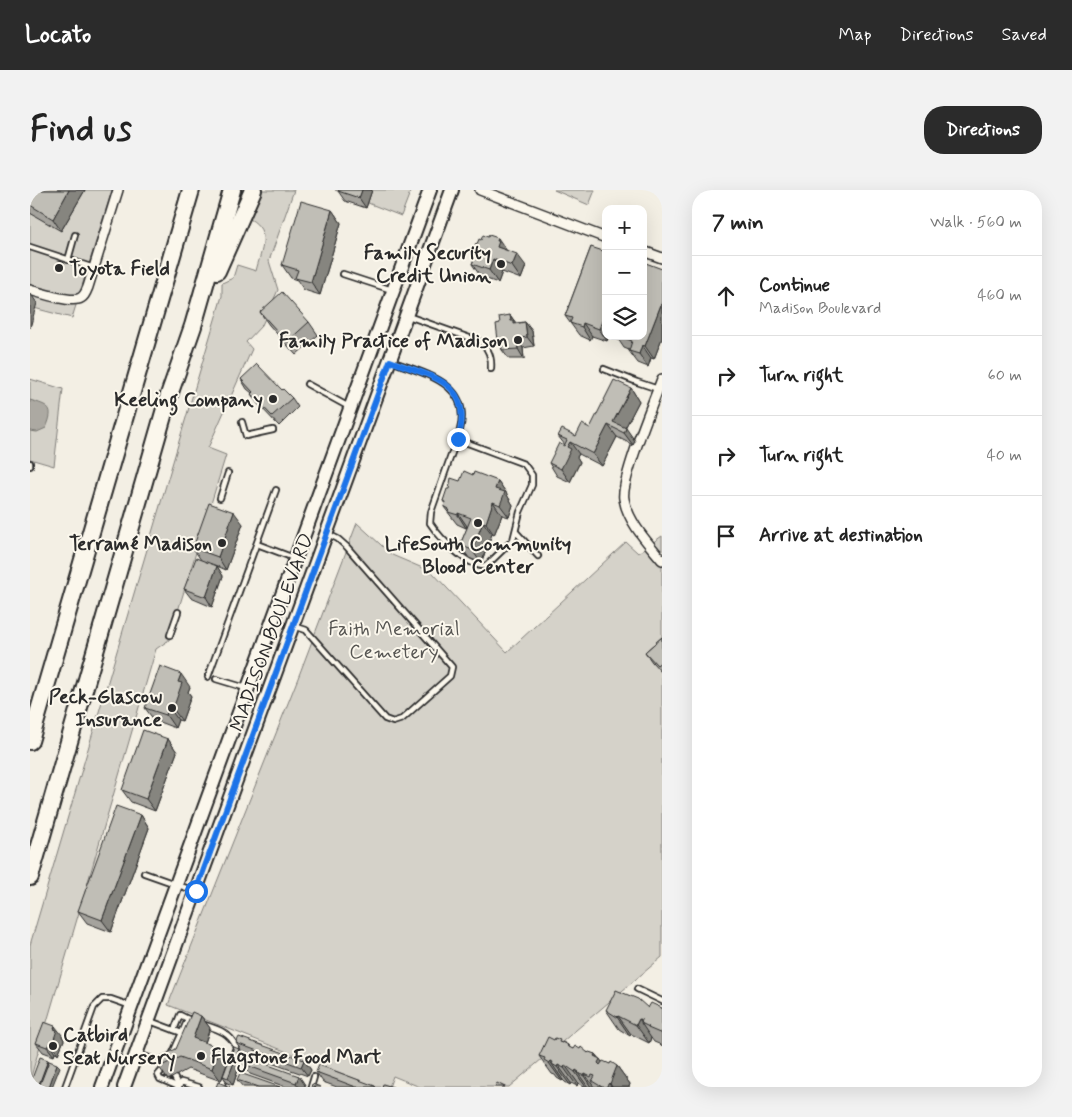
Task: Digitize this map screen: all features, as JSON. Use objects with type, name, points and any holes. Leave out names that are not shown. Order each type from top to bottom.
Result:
[{"type":"highway","points":[[174,246],[182,190]]},
{"type":"highway","points":[[30,741],[190,190]]},
{"type":"highway","points":[[30,877],[164,414],[193,326],[232,190]]},
{"type":"highway","points":[[193,326],[253,190]]},
{"type":"main road","name":"MADISON BOULEVARD","points":[[104,1087],[176,884],[430,190]]},
{"type":"main road","name":"MADISON BOULEVARD","points":[[124,1087],[452,190]]},
{"type":"main road","points":[[323,482],[343,489]]},
{"type":"street","points":[[30,290],[72,300],[83,296],[88,287],[118,190]]},
{"type":"street","points":[[480,190],[602,236]]},
{"type":"street","points":[[647,252],[662,258]]},
{"type":"street","points":[[662,379],[629,470],[623,497],[628,512],[662,560]]},
{"type":"lane","points":[[68,260],[75,235]]},
{"type":"lane","points":[[30,247],[94,268]]},
{"type":"lane","points":[[343,274],[393,290]]},
{"type":"lane","points":[[406,315],[481,342],[488,348],[492,362],[491,369]]},
{"type":"lane","points":[[390,361],[439,380],[454,392],[460,402],[462,421],[458,439],[430,512],[430,523],[438,535],[465,560],[481,567],[486,566],[513,540],[520,512],[532,485],[532,475],[524,464],[458,439]]},
{"type":"lane","points":[[604,369],[658,389]]},
{"type":"lane","points":[[307,384],[350,407]]},
{"type":"lane","points":[[242,422],[246,436],[273,430]]},
{"type":"lane","points":[[220,498],[228,473]]},
{"type":"lane","points":[[208,677],[276,490]]},
{"type":"lane","points":[[516,532],[538,556]]},
{"type":"lane","points":[[293,626],[306,630],[385,719],[393,722],[402,718],[450,676],[452,667],[422,632],[347,547],[338,539],[327,534]]},
{"type":"lane","points":[[257,544],[295,559]]},
{"type":"lane","points":[[170,635],[178,612]]},
{"type":"lane","points":[[216,679],[248,688]]},
{"type":"lane","points":[[144,873],[196,891]]},
{"type":"lane","points":[[637,989],[662,1001]]},
{"type":"lane","points":[[65,1087],[94,1007],[102,999],[111,999],[132,1006]]},
{"type":"lane","points":[[174,1030],[180,1015],[224,1031],[233,1038],[236,1047],[233,1055]]},
{"type":"lane","points":[[179,1087],[160,1079],[158,1075],[171,1062],[188,1019]]},
{"type":"lane","points":[[148,1021],[182,1033]]},
{"type":"lane","points":[[137,1053],[171,1062]]},
{"type":"lane","points":[[221,1087],[227,1071]]},
{"type":"lane","points":[[174,1077],[179,1087],[182,1082],[182,1076]]},
{"type":"lane","points":[[311,1087],[314,1077]]},
{"type":"lane","points":[[182,1082],[199,1087]]},
{"type":"green space","name":"Toyota Field","points":[[30,190],[112,190],[72,318],[30,307]]},
{"type":"green space","points":[[260,190],[294,190],[269,261],[278,290],[262,325],[246,342],[252,349],[208,448],[226,455],[169,640],[156,649],[30,1080],[30,945],[222,296],[222,283],[233,278],[237,265],[256,271],[262,249],[263,236],[257,224],[250,219]]},
{"type":"green space","points":[[335,190],[411,190],[401,216]]},
{"type":"green space","points":[[554,190],[595,190],[589,205]]},
{"type":"green space","points":[[30,379],[63,389],[54,466],[30,459]]},
{"type":"green space","name":"Faith Memorial Cemetery","points":[[357,523],[392,555],[432,572],[507,652],[626,542],[638,553],[662,536],[662,957],[509,1087],[420,1087],[393,1076],[389,1087],[376,1087],[168,1005],[298,678]]},
{"type":"shaded area","points":[[30,400],[46,406],[50,411],[46,428],[37,432],[30,431]]},
{"type":"building","points":[[30,190],[69,190],[53,219],[30,205]]},
{"type":"building","points":[[339,190],[362,190],[359,198]]},
{"type":"building","points":[[301,201],[332,210],[311,282],[295,278],[298,270],[282,265]]},
{"type":"building","points":[[483,235],[498,238],[497,247],[517,254],[512,266],[493,259],[489,270],[472,264],[476,255],[474,254],[476,249],[473,249]]},
{"type":"building","points":[[591,247],[602,251],[602,321],[599,329],[583,323],[582,327],[570,323],[572,318],[565,316]]},
{"type":"building","points":[[647,263],[662,269],[662,302],[645,346],[642,345],[639,354],[629,351],[632,341],[629,340],[647,340]]},
{"type":"building","points":[[282,292],[309,322],[287,342],[260,312]]},
{"type":"building","points":[[510,315],[511,321],[514,321],[514,324],[525,322],[527,337],[516,339],[518,349],[502,350],[501,340],[498,340],[496,324],[500,323],[499,317]]},
{"type":"building","name":"Keeling Company","points":[[257,364],[292,398],[272,416],[251,394],[253,392],[241,379]]},
{"type":"building","points":[[614,380],[631,388],[613,422],[626,428],[624,433],[608,425],[593,454],[570,442],[567,447],[571,449],[561,469],[549,463],[559,443],[564,446],[567,440],[558,436],[562,429],[576,436],[582,424],[590,428]]},
{"type":"building","points":[[464,471],[473,475],[474,472],[498,481],[495,489],[505,492],[500,505],[493,502],[486,523],[483,522],[472,550],[460,545],[471,518],[458,513],[458,515],[448,512],[449,509],[444,507],[445,502],[443,501],[447,489],[449,489],[451,478],[460,481]]},
{"type":"building","points":[[209,503],[234,512],[218,557],[193,548]]},
{"type":"building","points":[[196,558],[217,566],[206,597],[184,589]]},
{"type":"building","points":[[662,637],[662,661],[657,665],[645,652]]},
{"type":"building","points":[[160,666],[181,674],[178,682],[182,683],[173,709],[169,707],[166,715],[145,708]]},
{"type":"building","points":[[143,730],[168,739],[146,799],[122,790]]},
{"type":"building","points":[[116,806],[141,815],[102,920],[78,911]]},
{"type":"building","points":[[616,990],[638,999],[648,1008],[651,1003],[662,1008],[662,1034],[648,1028],[641,1023],[642,1020],[639,1019],[636,1025],[606,1010]]},
{"type":"building","points":[[192,1012],[201,1016],[193,1038],[219,1048],[212,1069],[180,1057],[159,1067],[155,1059],[176,1049]]},
{"type":"building","points":[[44,1022],[55,1026],[54,1029],[57,1030],[52,1045],[49,1044],[47,1047],[36,1043]]},
{"type":"building","points":[[239,1037],[304,1060],[301,1067],[236,1043]]},
{"type":"building","points":[[548,1037],[560,1040],[559,1042],[563,1042],[573,1049],[575,1046],[580,1049],[581,1047],[588,1053],[595,1054],[594,1056],[600,1059],[598,1063],[600,1065],[603,1061],[610,1064],[611,1062],[617,1066],[610,1084],[602,1087],[592,1081],[595,1076],[592,1075],[591,1077],[585,1074],[584,1076],[565,1065],[564,1068],[558,1065],[557,1067],[552,1064],[553,1062],[550,1061],[549,1063],[544,1060],[545,1058],[539,1056]]},
{"type":"building","points":[[234,1047],[239,1049],[228,1078],[223,1076]]},
{"type":"building","points":[[40,1057],[48,1060],[38,1087],[30,1087],[30,1084]]},
{"type":"building","points":[[246,1057],[299,1076],[296,1083],[243,1064]]},
{"type":"building","points":[[49,1061],[57,1064],[49,1087],[39,1087]]},
{"type":"building","points":[[319,1065],[375,1087],[356,1087],[316,1072]]},
{"type":"building","points":[[240,1073],[280,1087],[258,1087],[237,1080]]},
{"type":"building","points":[[218,1082],[230,1087],[216,1087]]},
{"type":"building","points":[[497,1083],[505,1087],[495,1087]]},
{"type":"building","points":[[383,1084],[393,1087],[382,1087]]},
{"type":"place","name":"Family Security Credit Union","points":[[501,264]]},
{"type":"place","name":"Toyota Field","points":[[59,268]]},
{"type":"place","name":"Family Practice of Madison","points":[[518,340]]},
{"type":"place","name":"Keeling Company","points":[[273,399]]},
{"type":"place","name":"LifeSouth Community Blood Center","points":[[478,523]]},
{"type":"place","name":"Terramé Madison","points":[[222,543]]},
{"type":"place","name":"Peck-Glascow Insurance","points":[[172,708]]},
{"type":"place","name":"Catbird Seat Nursery","points":[[53,1046]]},
{"type":"place","name":"Flagstone Food Mart","points":[[201,1056]]},
{"type":"route","points":[[196,891],[390,361],[439,380],[454,392],[460,402],[462,411],[458,439]]}]
